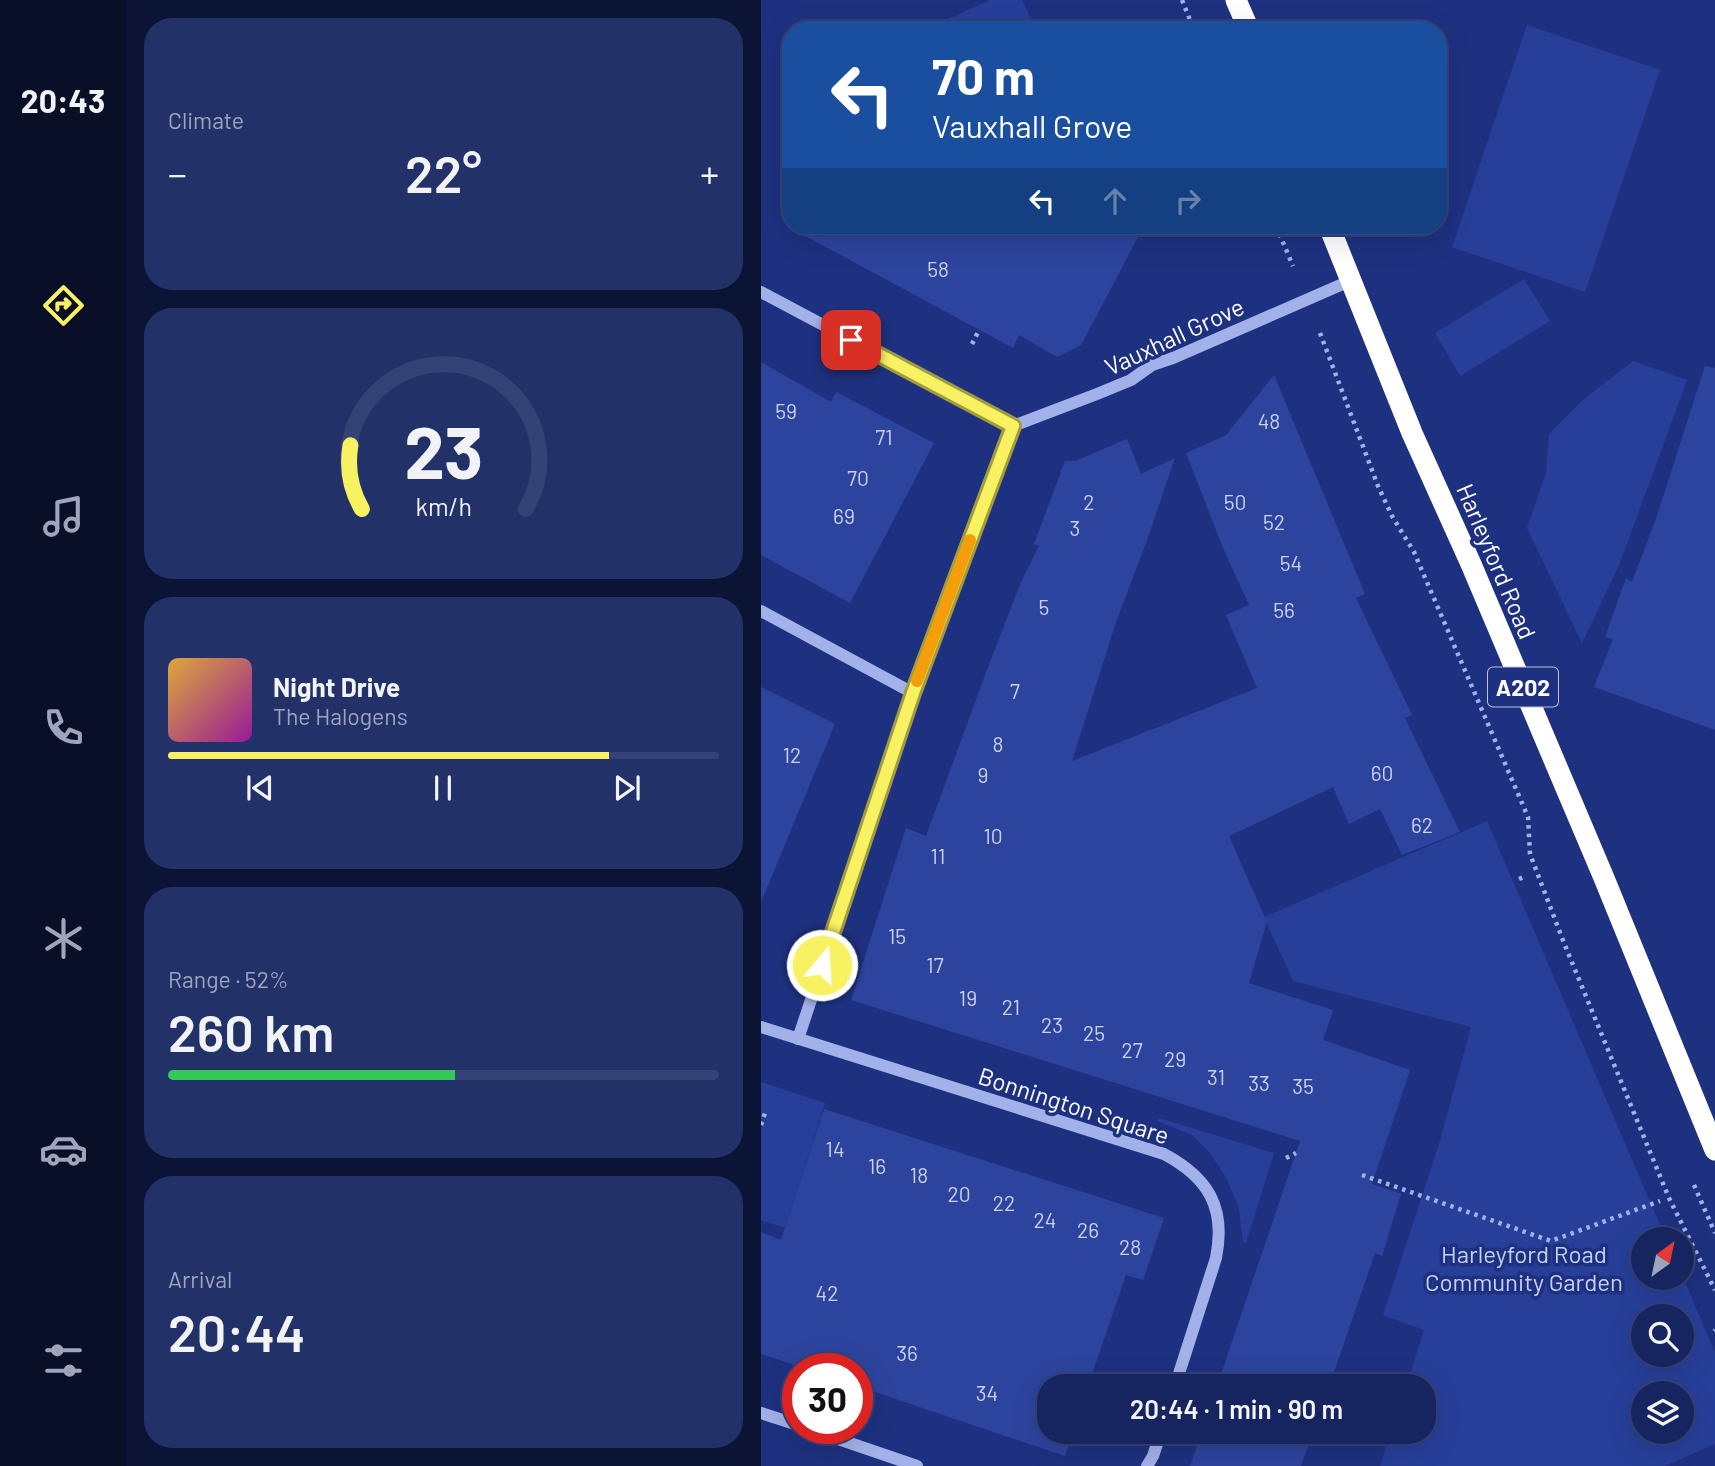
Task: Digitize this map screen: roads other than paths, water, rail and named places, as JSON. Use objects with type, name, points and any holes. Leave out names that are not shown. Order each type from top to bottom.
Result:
[{"type":"highway","points":[[1236,0],[1245,21]]},
{"type":"highway","name":"Harleyford Road","points":[[1333,235],[1412,433],[1471,564],[1604,878],[1715,1150]]},
{"type":"street","name":"Vauxhall Grove","points":[[1013,426],[1131,380],[1152,365],[1352,280]]},
{"type":"street","points":[[761,292],[1013,426],[913,693],[798,1039]]},
{"type":"street","points":[[761,611],[913,693]]},
{"type":"street","name":"Bonnington Square","points":[[761,1027],[1164,1154],[1184,1164],[1203,1182],[1217,1206],[1220,1238],[1179,1374]]},
{"type":"street","points":[[761,1413],[782,1420]]},
{"type":"street","points":[[853,1444],[917,1466]]},
{"type":"street","points":[[1147,1466],[1157,1444]]},
{"type":"park label","name":"Harleyford Road Community Garden","points":[[1524,1267]]}]
